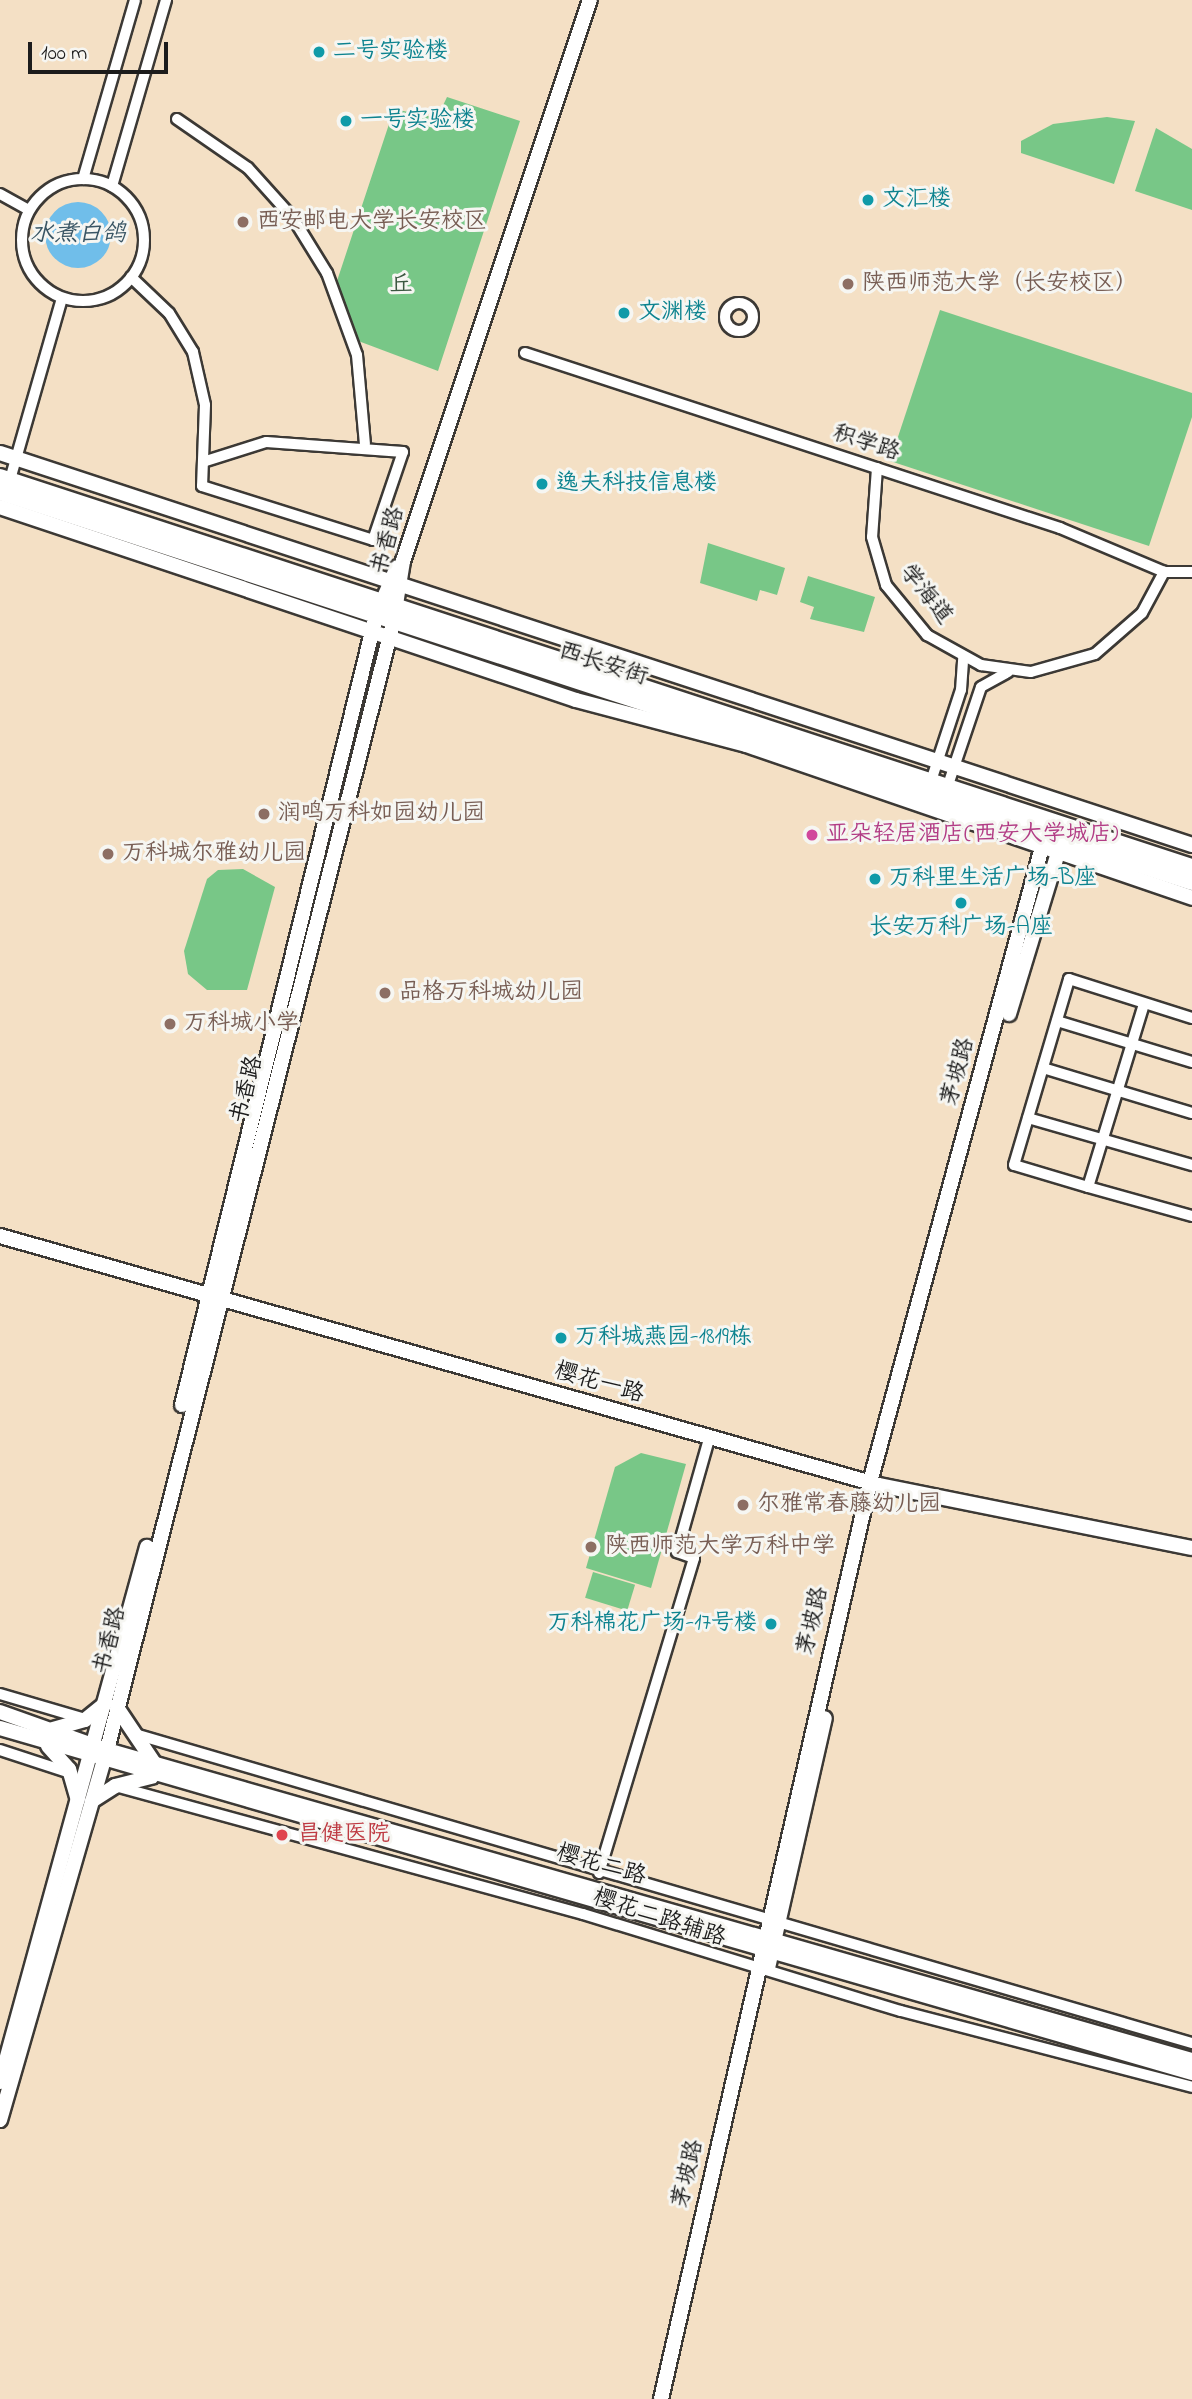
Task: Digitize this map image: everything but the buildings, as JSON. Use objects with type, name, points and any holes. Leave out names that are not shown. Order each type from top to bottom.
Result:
[{"type":"main road","name":"西长安街","points":[[3,490],[386,618],[1048,827]]},
{"type":"main road","name":"西长安街","points":[[386,618],[948,785],[1048,827],[1062,840],[1192,882]]},
{"type":"main road","name":"西长安街","points":[[1062,840],[1192,867]]},
{"type":"street","points":[[83,179],[135,0]]},
{"type":"street","points":[[112,186],[166,0]]},
{"type":"street","name":"书香路","points":[[0,2082],[112,1706],[396,581],[580,0]]},
{"type":"street","name":"书香路","points":[[396,581],[590,0]]},
{"type":"street","points":[[177,118],[248,168],[293,218],[327,273],[357,355],[365,444]]},
{"type":"street","points":[[83,179],[112,186],[142,223],[140,261],[131,277],[96,299],[62,298],[28,267],[23,229],[29,210],[51,187],[83,179]]},
{"type":"street","points":[[0,194],[29,210]]},
{"type":"street","points":[[131,277],[169,313],[193,352],[205,405],[202,486],[373,540],[403,452],[365,444],[266,442],[205,461]]},
{"type":"street","points":[[3,490],[16,458],[62,298]]},
{"type":"street","name":"积学路","points":[[525,353],[1060,528],[1164,572],[1192,572]]},
{"type":"street","points":[[0,453],[396,581],[953,768],[1192,845]]},
{"type":"street","name":"学海道","points":[[877,468],[872,537],[886,585],[927,635],[963,658],[997,668],[1031,672]]},
{"type":"street","points":[[948,785],[981,687],[1004,672],[1031,672],[1072,663],[1111,644],[1142,613],[1164,572]]},
{"type":"street","points":[[386,618],[576,700],[853,780],[1041,850],[1062,840],[1192,898]]},
{"type":"street","points":[[931,780],[961,690],[963,658]]},
{"type":"street","name":"茅坡路","points":[[671,2399],[774,1919],[874,1484],[1048,827]]},
{"type":"street","name":"茅坡路","points":[[874,1484],[1062,840]]},
{"type":"street","points":[[1031,884],[1048,889]]},
{"type":"street","points":[[1192,1018],[1069,979],[1014,1165],[1192,1216]]},
{"type":"street","points":[[1088,1187],[1144,1004]]},
{"type":"street","points":[[1057,1021],[1192,1062]]},
{"type":"street","points":[[1043,1068],[1192,1113]]},
{"type":"street","points":[[1028,1118],[1192,1165]]},
{"type":"street","name":"樱花一路","points":[[0,1236],[874,1484],[1192,1548]]},
{"type":"street","points":[[599,1873],[694,1558],[677,1552],[709,1439]]},
{"type":"street","points":[[0,1694],[85,1720]]},
{"type":"street","points":[[44,1742],[70,1773],[85,1801],[154,1770],[112,1706],[85,1720],[53,1728]]},
{"type":"street","name":"樱花二路","points":[[0,1712],[53,1728],[99,1753]]},
{"type":"street","name":"樱花二路","points":[[0,1728],[44,1742],[99,1753],[769,1944],[1192,2060]]},
{"type":"street","name":"樱花二路辅路","points":[[129,1732],[599,1873],[774,1919],[1192,2043]]},
{"type":"street","points":[[0,1750],[70,1773]]},
{"type":"street","name":"樱花二路辅路","points":[[115,1786],[583,1914],[763,1971],[1192,2087]]},
{"type":"street","name":"书香路","points":[[0,2120],[85,1801]]},
{"type":"street","name":"樱花二路","points":[[769,1944],[1192,2073]]},
{"type":"street","name":"茅坡路","points":[[662,2399],[763,1971]]},
{"type":"green space","name":"丘","points":[[447,97],[520,121],[438,371],[353,339],[335,287],[394,109],[437,118]]},
{"type":"green space","points":[[1107,117],[1135,121],[1114,184],[1021,153],[1021,141],[1053,124]]},
{"type":"green space","points":[[1156,128],[1192,149],[1192,210],[1135,191]]},
{"type":"green space","points":[[940,310],[1192,393],[1192,417],[1149,546],[890,461]]},
{"type":"green space","points":[[708,543],[785,568],[777,595],[760,590],[757,601],[700,583]]},
{"type":"green space","points":[[808,576],[875,597],[864,632],[810,619],[814,607],[800,602]]},
{"type":"green space","points":[[243,869],[275,887],[247,990],[207,990],[188,974],[184,951],[207,879],[218,870]]},
{"type":"green space","points":[[641,1453],[686,1464],[651,1588],[586,1568],[615,1467]]},
{"type":"green space","points":[[593,1572],[635,1585],[627,1611],[585,1598]]},
{"type":"water","name":"水煮白鸽","points":[[78,202],[91,205],[101,212],[108,222],[111,235],[108,248],[101,258],[91,265],[78,268],[65,265],[55,258],[48,248],[45,235],[48,222],[55,212],[65,205]]},
{"type":"place","name":"二号实验楼","points":[[319,52]]},
{"type":"place","name":"一号实验楼","points":[[346,121]]},
{"type":"place","name":"文汇楼","points":[[868,200]]},
{"type":"place","name":"西安邮电大学长安校区","points":[[243,222]]},
{"type":"place","name":"陕西师范大学（长安校区）","points":[[848,284]]},
{"type":"place","name":"文渊楼","points":[[624,313]]},
{"type":"place","name":"逸夫科技信息楼","points":[[542,484]]},
{"type":"place","name":"润鸣万科如园幼儿园","points":[[264,814]]},
{"type":"place","name":"亚朵轻居酒店(西安大学城店)","points":[[812,835]]},
{"type":"place","name":"万科城尔雅幼儿园","points":[[108,854]]},
{"type":"place","name":"万科里生活广场-B座","points":[[875,879]]},
{"type":"place","name":"长安万科广场-A座","points":[[961,903]]},
{"type":"place","name":"品格万科城幼儿园","points":[[385,993]]},
{"type":"place","name":"万科城小学","points":[[170,1024]]},
{"type":"place","name":"万科城燕园-1819栋","points":[[561,1338]]},
{"type":"place","name":"尔雅常春藤幼儿园","points":[[743,1505]]},
{"type":"place","name":"陕西师范大学万科中学","points":[[591,1547]]},
{"type":"place","name":"万科棉花广场-17号楼","points":[[771,1624]]},
{"type":"place","name":"昌健医院","points":[[282,1835]]}]
